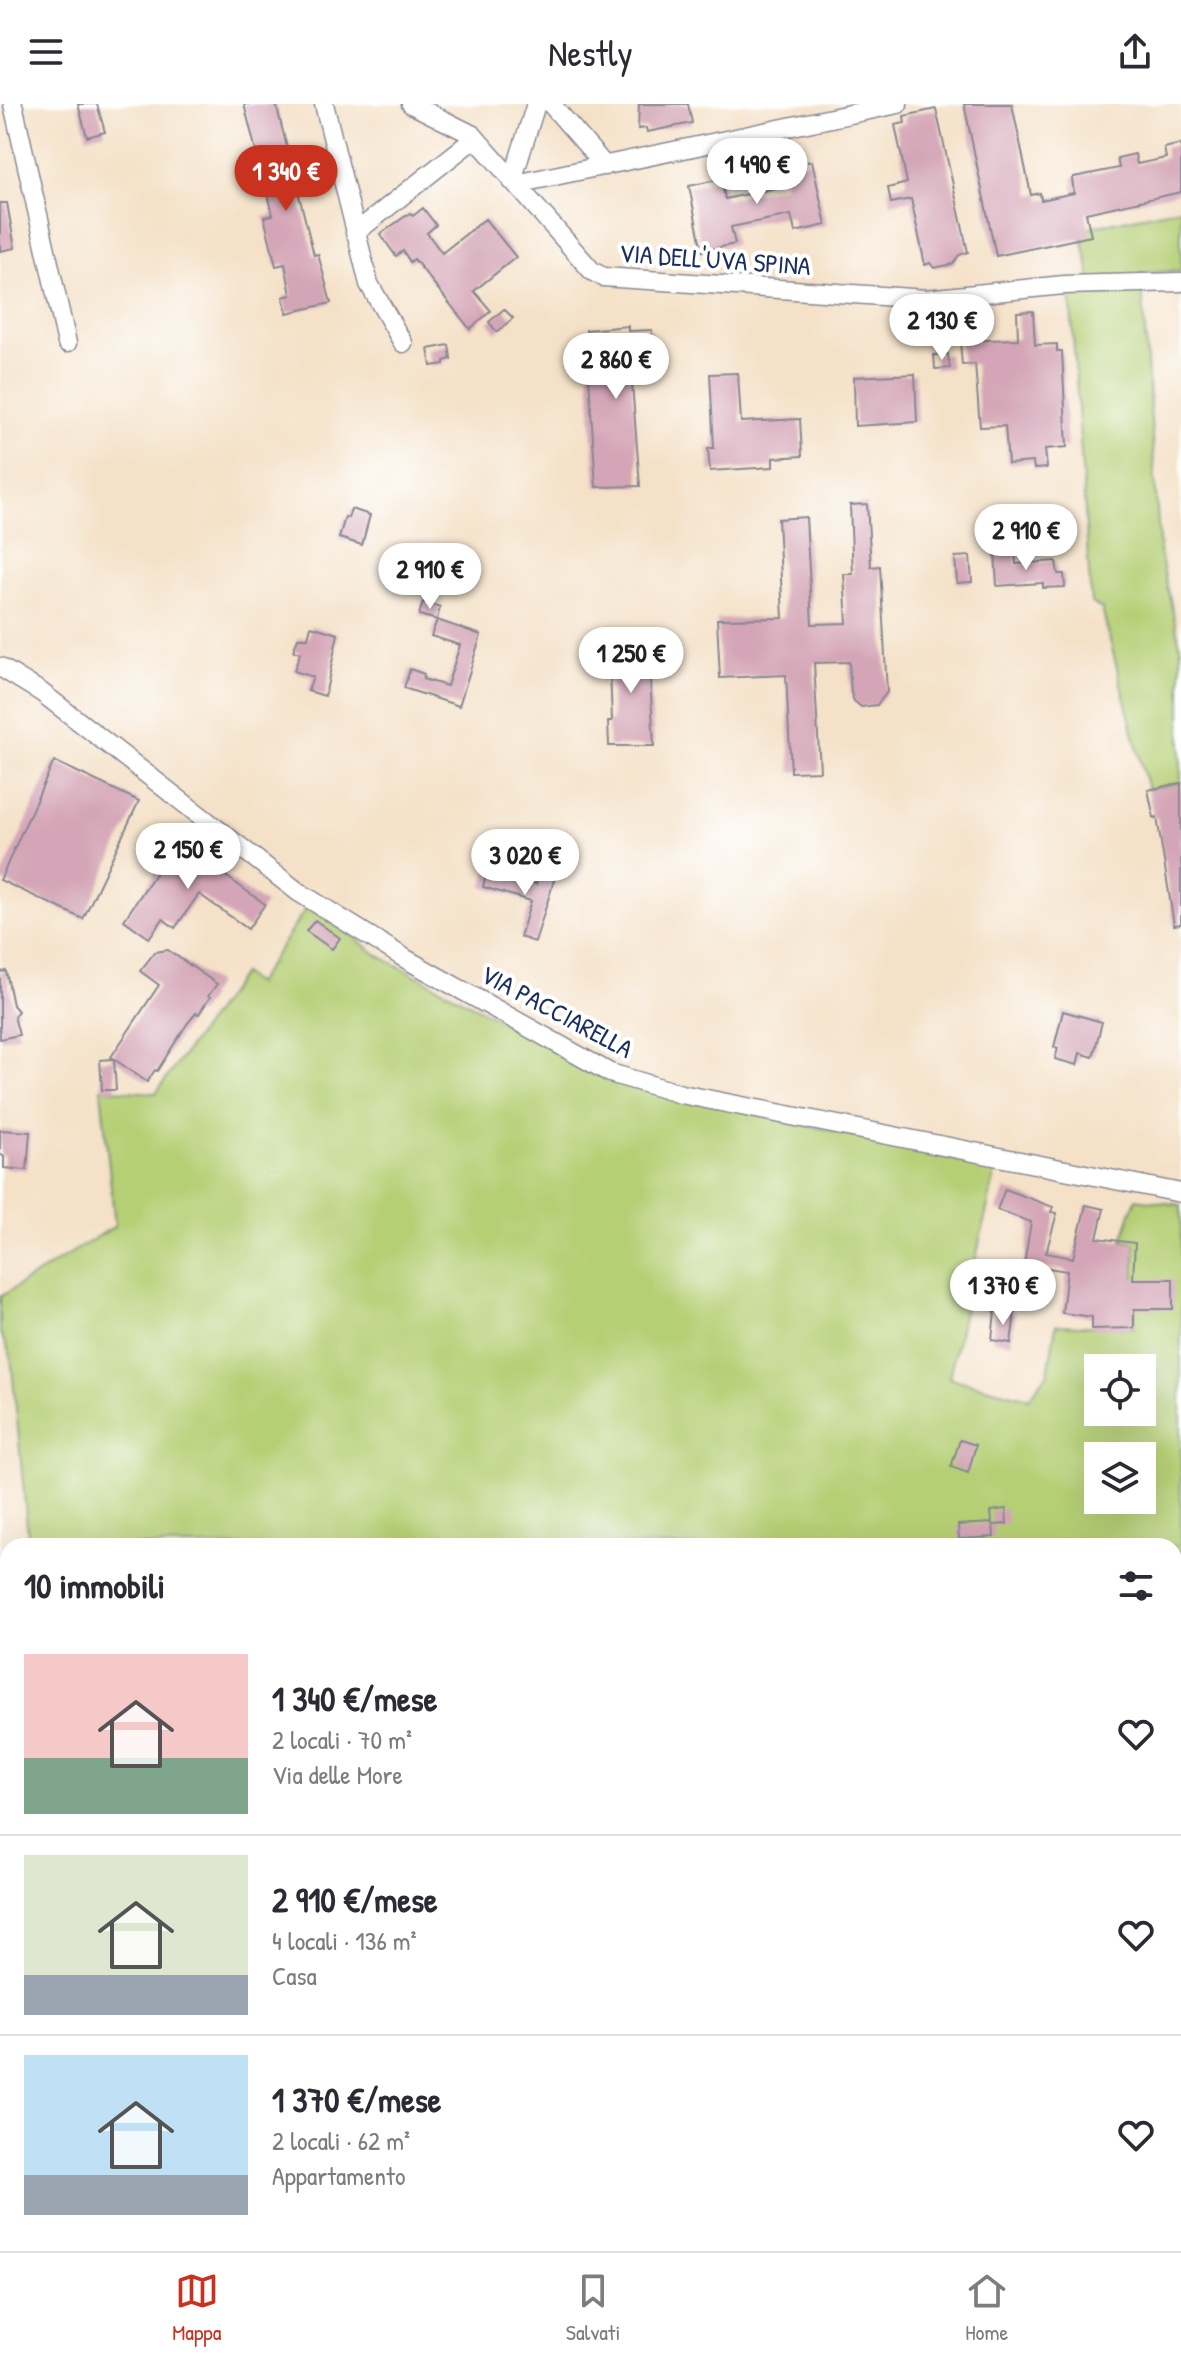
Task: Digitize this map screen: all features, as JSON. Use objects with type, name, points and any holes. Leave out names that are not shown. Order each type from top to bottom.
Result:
[{"type":"street","points":[[13,104],[67,343]]},
{"type":"street","points":[[324,104],[355,233],[375,298],[403,343]]},
{"type":"street","name":"VIA DELL'UVA SPINA","points":[[411,104],[475,138],[592,271],[603,277],[926,299],[1064,285],[1181,282]]},
{"type":"street","points":[[536,104],[514,182],[605,166],[898,104]]},
{"type":"street","points":[[551,104],[605,166]]},
{"type":"street","points":[[355,233],[475,138]]},
{"type":"street","name":"VIA PACCIARELLA","points":[[0,667],[41,692],[297,891],[406,959],[610,1073],[681,1094],[1181,1193]]},
{"type":"green space","points":[[1181,208],[1181,270],[1141,273],[1160,554],[1181,649],[1181,783],[1148,790],[1102,609],[1091,603],[1070,290],[1093,288],[1082,237],[1091,227]]},
{"type":"green space","points":[[309,904],[379,956],[617,1081],[996,1169],[949,1378],[1029,1398],[1048,1373],[1056,1325],[1134,1328],[1135,1243],[1122,1240],[1136,1199],[1181,1205],[1181,1538],[28,1538],[11,1356],[0,1333],[0,1297],[115,1226],[101,1089],[156,1093],[242,974],[256,984]]},
{"type":"building","points":[[78,104],[97,104],[105,132],[87,137]]},
{"type":"building","points":[[244,104],[276,104],[314,255],[318,254],[331,303],[287,313],[283,297],[291,295],[285,264],[276,266],[264,217],[273,215]]},
{"type":"building","points":[[639,104],[688,104],[692,123],[647,132],[646,128],[638,129]]},
{"type":"building","points":[[964,104],[1012,104],[1031,195],[1040,193],[1041,200],[1074,193],[1074,177],[1119,168],[1117,158],[1135,154],[1137,164],[1166,158],[1164,148],[1181,144],[1181,192],[1086,213],[1091,236],[996,256]]},
{"type":"building","points":[[936,109],[968,252],[959,255],[953,264],[934,268],[930,263],[925,265],[911,199],[891,203],[888,188],[907,183],[895,125],[905,123],[904,116]]},
{"type":"building","points":[[812,161],[826,225],[795,232],[791,215],[731,227],[735,244],[702,251],[689,186],[721,179],[725,199],[785,186],[781,167]]},
{"type":"building","points":[[0,203],[7,203],[15,248],[0,251]]},
{"type":"building","points":[[423,208],[436,225],[427,233],[442,253],[485,219],[516,257],[474,291],[491,311],[470,329],[414,259],[410,262],[403,251],[396,256],[380,234],[410,213],[413,216]]},
{"type":"building","points":[[504,309],[513,318],[497,332],[489,322]]},
{"type":"building","points":[[1033,311],[1035,345],[1057,344],[1057,351],[1062,351],[1067,447],[1045,449],[1047,468],[1034,469],[1033,462],[1008,464],[1005,426],[980,427],[975,364],[962,365],[960,341],[1018,339],[1017,312]]},
{"type":"building","points":[[628,326],[628,331],[652,330],[653,369],[631,370],[640,486],[596,487],[586,330]]},
{"type":"building","points":[[449,345],[451,359],[444,361],[444,364],[431,366],[428,349]]},
{"type":"building","points":[[948,354],[950,368],[935,369],[934,355]]},
{"type":"building","points":[[738,373],[741,422],[800,419],[802,456],[773,458],[773,467],[710,471],[708,448],[714,448],[710,374]]},
{"type":"building","points":[[915,374],[917,422],[855,426],[854,377]]},
{"type":"building","points":[[867,504],[871,567],[880,566],[887,692],[877,705],[861,707],[851,693],[849,662],[814,663],[820,771],[791,772],[786,675],[720,678],[717,619],[783,618],[778,519],[806,517],[812,624],[847,623],[844,574],[853,574],[850,505]]},
{"type":"building","points":[[351,509],[370,515],[362,545],[339,538],[345,517],[348,518]]},
{"type":"building","points":[[1015,550],[1016,564],[1056,561],[1058,574],[1064,574],[1065,587],[1043,588],[1043,583],[997,586],[995,552]]},
{"type":"building","points":[[970,556],[972,582],[957,583],[955,557]]},
{"type":"building","points":[[423,602],[440,607],[437,620],[419,615]]},
{"type":"building","points":[[437,620],[481,635],[459,706],[404,688],[410,669],[424,674],[423,679],[447,686],[460,645],[431,636]]},
{"type":"building","points":[[311,626],[338,634],[325,696],[308,691],[313,677],[294,671],[300,653],[293,651],[298,638],[308,638]]},
{"type":"building","points":[[648,641],[654,746],[609,746],[608,721],[612,721],[609,643]]},
{"type":"building","points":[[54,761],[139,801],[83,919],[0,880]]},
{"type":"building","points":[[1181,783],[1181,924],[1174,925],[1157,817],[1154,818],[1148,790]]},
{"type":"building","points":[[169,836],[265,904],[248,929],[199,894],[175,928],[163,919],[149,938],[124,920],[159,868],[151,862]]},
{"type":"building","points":[[487,870],[536,884],[540,870],[556,874],[535,942],[520,937],[531,901],[483,887]]},
{"type":"building","points":[[315,920],[340,938],[332,949],[306,931]]},
{"type":"building","points":[[168,950],[217,984],[199,1014],[196,1013],[187,1024],[147,1082],[114,1059],[116,1090],[102,1090],[100,1060],[113,1059],[111,1057],[159,985],[140,971],[155,952]]},
{"type":"building","points":[[6,971],[13,1005],[18,1011],[14,1016],[19,1035],[0,1039],[0,972]]},
{"type":"building","points":[[1063,1011],[1102,1022],[1093,1057],[1080,1053],[1077,1065],[1055,1059],[1058,1048],[1054,1047]]},
{"type":"building","points":[[0,1130],[30,1132],[27,1170],[4,1168],[4,1156],[0,1155]]},
{"type":"building","points":[[1005,1189],[1053,1207],[1051,1212],[1057,1213],[1046,1253],[1073,1258],[1086,1205],[1104,1209],[1097,1238],[1135,1243],[1133,1279],[1173,1279],[1173,1309],[1134,1309],[1134,1328],[1092,1329],[1092,1317],[1062,1313],[1067,1271],[1024,1264],[1031,1222],[997,1210]]},
{"type":"building","points":[[981,1264],[1001,1270],[991,1298],[975,1293],[978,1284],[975,1279]]},
{"type":"building","points":[[995,1311],[1015,1313],[1011,1343],[992,1340]]},
{"type":"building","points":[[960,1440],[976,1445],[968,1473],[951,1467]]},
{"type":"building","points":[[1006,1509],[1007,1524],[993,1525],[994,1537],[959,1538],[958,1525],[992,1523],[991,1511]]}]
